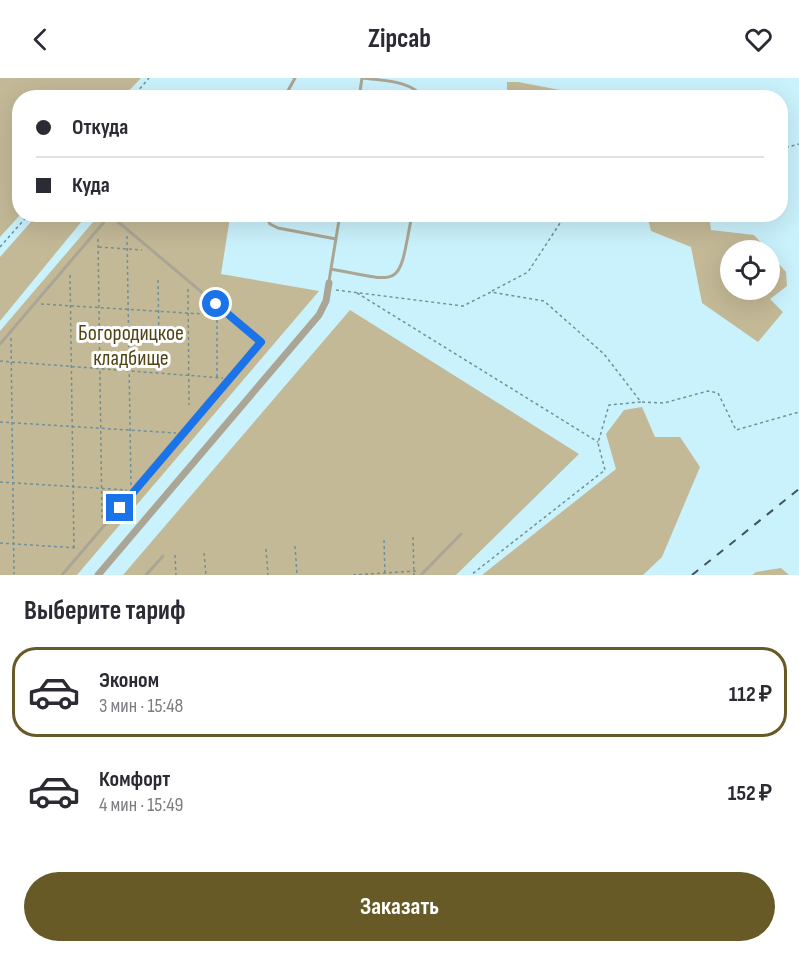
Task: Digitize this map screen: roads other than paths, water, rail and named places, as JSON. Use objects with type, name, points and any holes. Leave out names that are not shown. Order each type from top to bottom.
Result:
[{"type":"street","points":[[98,575],[319,315],[329,286]]},
{"type":"lane","points":[[362,78],[404,84],[417,90]]},
{"type":"lane","points":[[0,344],[104,222]]},
{"type":"lane","points":[[62,575],[261,342],[118,222]]},
{"type":"lane","points":[[269,222],[278,228],[336,239]]},
{"type":"lane","points":[[329,286],[339,222]]},
{"type":"lane","points":[[331,269],[383,279],[396,275],[402,264],[410,222]]},
{"type":"lane","points":[[421,575],[461,534]]},
{"type":"lane","points":[[147,575],[163,556]]},
{"type":"railway","points":[[692,575],[799,489]]},
{"type":"park label","name":"Богородицкое кладбище","points":[[131,344]]}]
